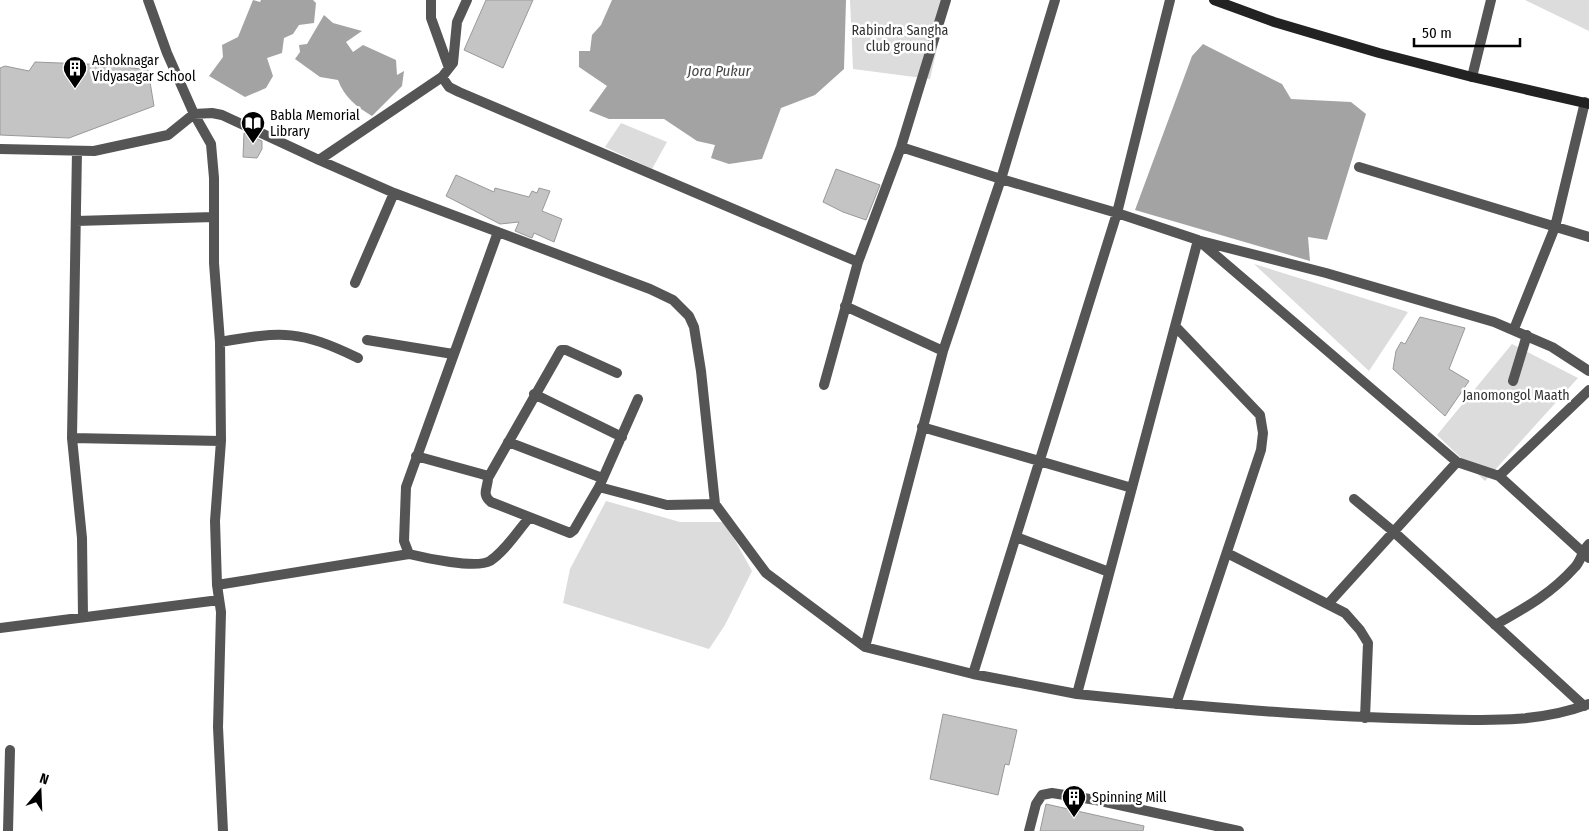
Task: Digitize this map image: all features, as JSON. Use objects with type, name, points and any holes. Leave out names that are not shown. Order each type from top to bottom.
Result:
[{"type":"main road","points":[[1214,0],[1294,27],[1472,77],[1587,103]]},
{"type":"street","points":[[148,0],[167,53],[194,114],[211,144],[214,263],[220,342],[221,440],[216,521],[219,600],[218,727],[223,831]]},
{"type":"street","points":[[431,0],[431,18],[449,87],[858,262]]},
{"type":"street","points":[[319,160],[445,72],[455,56],[457,22],[466,0]]},
{"type":"street","points":[[824,385],[858,262],[901,147],[946,0]]},
{"type":"street","points":[[865,647],[943,352],[1001,179],[1055,0]]},
{"type":"street","points":[[973,674],[1117,213],[1170,0]]},
{"type":"street","points":[[1472,77],[1491,0]]},
{"type":"street","points":[[1514,330],[1555,226],[1587,103]]},
{"type":"street","points":[[0,149],[94,151],[168,135],[194,114],[212,112],[394,193],[650,289],[673,300],[689,316],[694,327],[701,370],[716,504],[766,573],[865,647],[973,674],[1077,694],[1176,704],[1365,718],[1527,719],[1554,716],[1587,705]]},
{"type":"street","points":[[901,147],[1117,213],[1198,240],[1326,274],[1514,330],[1552,347],[1589,371]]},
{"type":"street","points":[[77,151],[72,438],[82,538],[84,617]]},
{"type":"street","points":[[1359,167],[1589,236]]},
{"type":"street","points":[[355,283],[394,193]]},
{"type":"street","points":[[76,221],[214,217]]},
{"type":"street","points":[[409,554],[404,541],[403,507],[406,487],[498,232]]},
{"type":"street","points":[[1077,694],[1198,240]]},
{"type":"street","points":[[1198,240],[1457,462],[1499,476],[1587,551],[1576,566],[1541,600],[1495,625]]},
{"type":"street","points":[[845,306],[943,352]]},
{"type":"street","points":[[1175,326],[1260,415],[1263,434],[1261,450],[1176,704]]},
{"type":"street","points":[[220,342],[267,334],[294,335],[321,341],[358,358]]},
{"type":"street","points":[[1513,381],[1527,335]]},
{"type":"street","points":[[367,340],[453,354]]},
{"type":"street","points":[[617,373],[566,350],[561,350],[534,394],[488,478],[485,492],[486,498],[529,518],[570,533],[574,530],[600,482],[638,399]]},
{"type":"street","points":[[1499,476],[1589,390]]},
{"type":"street","points":[[534,394],[622,437]]},
{"type":"street","points":[[922,427],[1132,488]]},
{"type":"street","points":[[72,438],[221,440]]},
{"type":"street","points":[[508,442],[600,482],[667,505],[716,504]]},
{"type":"street","points":[[416,456],[485,475],[488,478]]},
{"type":"street","points":[[1328,604],[1457,462]]},
{"type":"street","points":[[1354,499],[1394,532],[1495,625],[1587,705]]},
{"type":"street","points":[[217,585],[409,554],[476,564],[488,562],[496,556],[529,518]]},
{"type":"street","points":[[1016,537],[1109,572]]},
{"type":"street","points":[[1227,553],[1345,613],[1360,630],[1368,643],[1365,718]]},
{"type":"street","points":[[0,628],[219,600]]},
{"type":"street","points":[[8,831],[10,750]]},
{"type":"street","points":[[1029,831],[1036,804],[1042,795],[1052,793],[1096,800],[1239,831]]},
{"type":"green space","name":"Rabindra Sangha club ground","points":[[850,0],[948,0],[930,79],[853,69]]},
{"type":"green space","points":[[1525,0],[1589,0],[1589,31]]},
{"type":"green space","points":[[621,123],[667,142],[652,169],[605,147]]},
{"type":"green space","points":[[1254,264],[1408,312],[1369,371]]},
{"type":"green space","name":"Janomongol Maath","points":[[1512,344],[1578,378],[1485,481],[1437,435]]},
{"type":"green space","points":[[606,501],[680,522],[725,522],[752,571],[725,625],[709,649],[563,603],[570,569]]},
{"type":"water","points":[[253,0],[260,2],[261,0],[313,0],[316,3],[314,23],[299,25],[293,34],[284,38],[282,53],[267,58],[273,76],[266,88],[245,97],[209,76],[223,57],[222,45],[238,37]]},
{"type":"water","name":"Jora Pukur","points":[[612,0],[846,0],[844,69],[815,95],[781,108],[762,159],[729,164],[711,158],[715,145],[697,141],[664,119],[609,119],[589,111],[607,86],[579,67],[579,51],[590,51],[592,35],[601,25]]},
{"type":"water","points":[[324,15],[333,23],[362,31],[346,42],[353,52],[363,45],[396,60],[397,75],[404,71],[402,86],[372,116],[352,101],[344,92],[338,80],[320,77],[295,59],[300,52],[299,45],[307,44]]},
{"type":"water","points":[[1203,44],[1282,84],[1291,99],[1351,102],[1366,114],[1327,240],[1308,237],[1310,261],[1135,210],[1192,56]]},
{"type":"building","points":[[486,0],[533,0],[503,68],[464,50]]},
{"type":"building","name":"Ashoknagar Vidyasagar School","points":[[35,62],[111,65],[148,70],[154,106],[69,138],[0,135],[0,68],[5,66],[29,71]]},
{"type":"building","name":"Babla Memorial Library","points":[[244,133],[262,141],[262,149],[257,158],[243,157]]},
{"type":"building","points":[[836,169],[880,185],[866,220],[843,212],[823,202]]},
{"type":"building","points":[[456,175],[494,192],[495,188],[529,197],[532,191],[537,193],[539,188],[550,191],[542,211],[562,219],[554,242],[534,233],[532,238],[515,231],[519,222],[500,224],[446,196]]},
{"type":"building","points":[[1420,317],[1465,328],[1449,369],[1469,381],[1445,416],[1393,369],[1396,351],[1401,342],[1405,344]]},
{"type":"building","points":[[943,714],[1017,730],[1009,765],[1005,764],[998,795],[930,779]]},
{"type":"building","name":"Spinning Mill","points":[[1046,804],[1144,826],[1143,831],[1040,831]]},
{"type":"place","name":"Ashoknagar Vidyasagar School","points":[[75,89]]},
{"type":"place","name":"Babla Memorial Library","points":[[253,144]]},
{"type":"place","name":"Spinning Mill","points":[[1074,818]]}]
